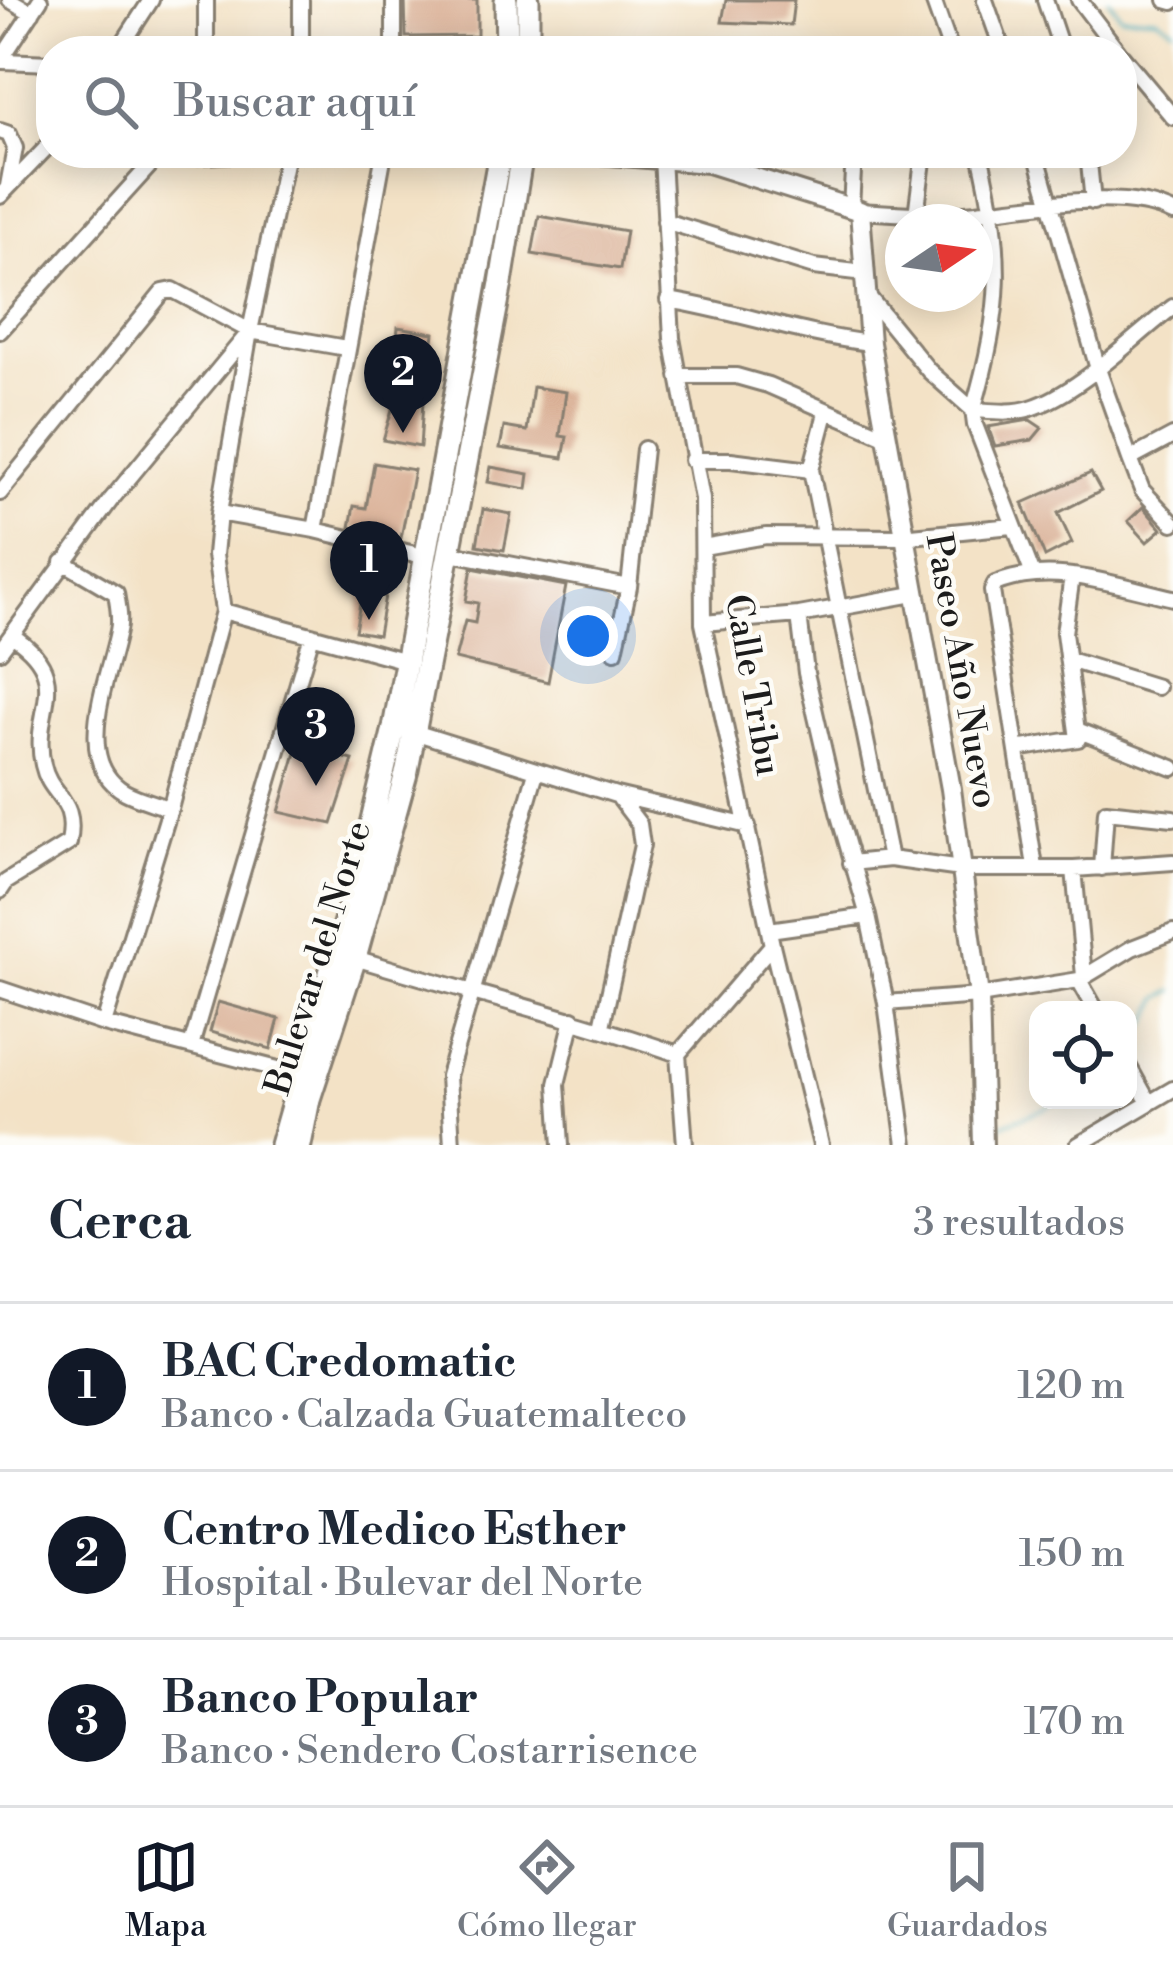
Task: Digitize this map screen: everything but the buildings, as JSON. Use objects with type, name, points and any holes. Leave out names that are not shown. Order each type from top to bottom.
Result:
[{"type":"main road","points":[[506,0],[506,36]]},
{"type":"main road","points":[[528,0],[528,36]]},
{"type":"main road","name":"Bulevar del Norte","points":[[281,1145],[356,958],[402,791],[414,732],[427,557],[497,168]]},
{"type":"main road","name":"Bulevar del Norte","points":[[300,1145],[307,1077],[363,858],[451,553],[519,168]]},
{"type":"street","points":[[1,61],[36,6],[10,0]]},
{"type":"street","points":[[128,36],[151,0]]},
{"type":"street","points":[[206,0],[206,36]]},
{"type":"street","points":[[301,0],[301,36]]},
{"type":"street","points":[[394,0],[394,36]]},
{"type":"street","points":[[933,0],[946,36]]},
{"type":"street","points":[[985,0],[998,36]]},
{"type":"street","points":[[1045,0],[1057,36]]},
{"type":"street","points":[[1078,0],[1106,36]]},
{"type":"street","points":[[1,61],[36,62]]},
{"type":"street","points":[[1137,74],[1173,117]]},
{"type":"street","points":[[0,131],[8,134],[15,148],[4,192]]},
{"type":"street","points":[[4,192],[36,158]]},
{"type":"street","points":[[0,331],[147,168]]},
{"type":"street","points":[[104,1024],[170,808],[223,611],[215,555],[219,513],[284,168]]},
{"type":"street","points":[[315,530],[381,168]]},
{"type":"street","name":"Calle Tribu","points":[[662,168],[668,300],[702,500],[703,623],[770,938],[821,1145]]},
{"type":"street","points":[[738,168],[855,209],[885,212]]},
{"type":"street","name":"Paseo Año Nuevo","points":[[854,168],[870,344],[902,538],[952,790],[979,996],[983,1145]]},
{"type":"street","points":[[917,204],[922,168]]},
{"type":"street","points":[[983,168],[992,204]]},
{"type":"street","points":[[1041,168],[1098,369],[1130,459],[1142,490],[1173,523]]},
{"type":"street","points":[[1090,168],[1093,202]]},
{"type":"street","points":[[1032,572],[973,410],[989,356],[1000,269],[993,210],[1093,202],[1148,204],[1173,213]]},
{"type":"street","points":[[665,221],[814,267],[865,273]]},
{"type":"street","points":[[0,493],[163,292],[173,290],[250,331],[346,348]]},
{"type":"street","points":[[867,295],[929,371],[973,410],[1026,410],[1098,369],[1172,314]]},
{"type":"street","points":[[668,300],[870,344]]},
{"type":"street","points":[[0,651],[63,562],[250,331]]},
{"type":"street","points":[[679,376],[752,380],[885,436]]},
{"type":"street","points":[[826,412],[811,470],[890,859]]},
{"type":"street","points":[[1130,459],[1173,436]]},
{"type":"street","points":[[616,652],[629,587],[644,449]]},
{"type":"street","points":[[692,460],[811,470]]},
{"type":"street","points":[[219,513],[427,557]]},
{"type":"street","points":[[703,547],[766,536],[902,538],[1012,526]]},
{"type":"street","points":[[451,553],[629,587]]},
{"type":"street","points":[[63,562],[116,593],[120,627],[96,721],[110,779],[124,791],[170,808]]},
{"type":"street","points":[[1035,867],[992,591],[995,584],[1032,572],[1173,598]]},
{"type":"street","points":[[1017,748],[1075,742],[1064,634],[1072,576]]},
{"type":"street","points":[[703,623],[799,615],[914,595]]},
{"type":"street","points":[[223,611],[418,663]]},
{"type":"street","points":[[799,615],[806,673],[886,1003],[905,1145]]},
{"type":"street","points":[[191,1046],[312,635]]},
{"type":"street","points":[[0,891],[69,843],[71,832],[71,814],[43,771],[47,675],[37,652],[14,636]]},
{"type":"street","points":[[1069,660],[1157,687]]},
{"type":"street","points":[[1077,730],[1173,768]]},
{"type":"street","points":[[414,732],[616,795],[748,826]]},
{"type":"street","points":[[452,1145],[448,1076],[536,772]]},
{"type":"street","points":[[602,1026],[642,845],[640,824],[616,795]]},
{"type":"street","points":[[1102,868],[1106,811],[1173,818]]},
{"type":"street","points":[[851,863],[890,859],[961,868],[1102,868],[1173,862]]},
{"type":"street","points":[[1074,868],[1082,978],[1092,1001]]},
{"type":"street","points":[[685,1145],[678,1054],[770,938],[868,916]]},
{"type":"street","points":[[886,1003],[979,996],[1082,978],[1132,948],[1173,932]]},
{"type":"street","points":[[356,958],[602,1026],[678,1054]]},
{"type":"street","points":[[0,989],[104,1024],[307,1077]]},
{"type":"street","points":[[561,1145],[557,1084],[573,1019]]},
{"type":"street","points":[[1137,1081],[1149,1103]]},
{"type":"street","points":[[1078,1145],[1173,1089]]},
{"type":"waterway","points":[[1109,0],[1121,16],[1156,17],[1173,28]]},
{"type":"waterway","points":[[1137,1030],[1146,1027],[1160,998],[1173,991]]},
{"type":"waterway","points":[[991,1130],[1043,1109]]},
{"type":"place","name":"Centro Medico Esther","points":[[403,433]]},
{"type":"place","name":"BAC Credomatic","points":[[369,620]]},
{"type":"place","name":"Banco Popular","points":[[316,786]]}]
